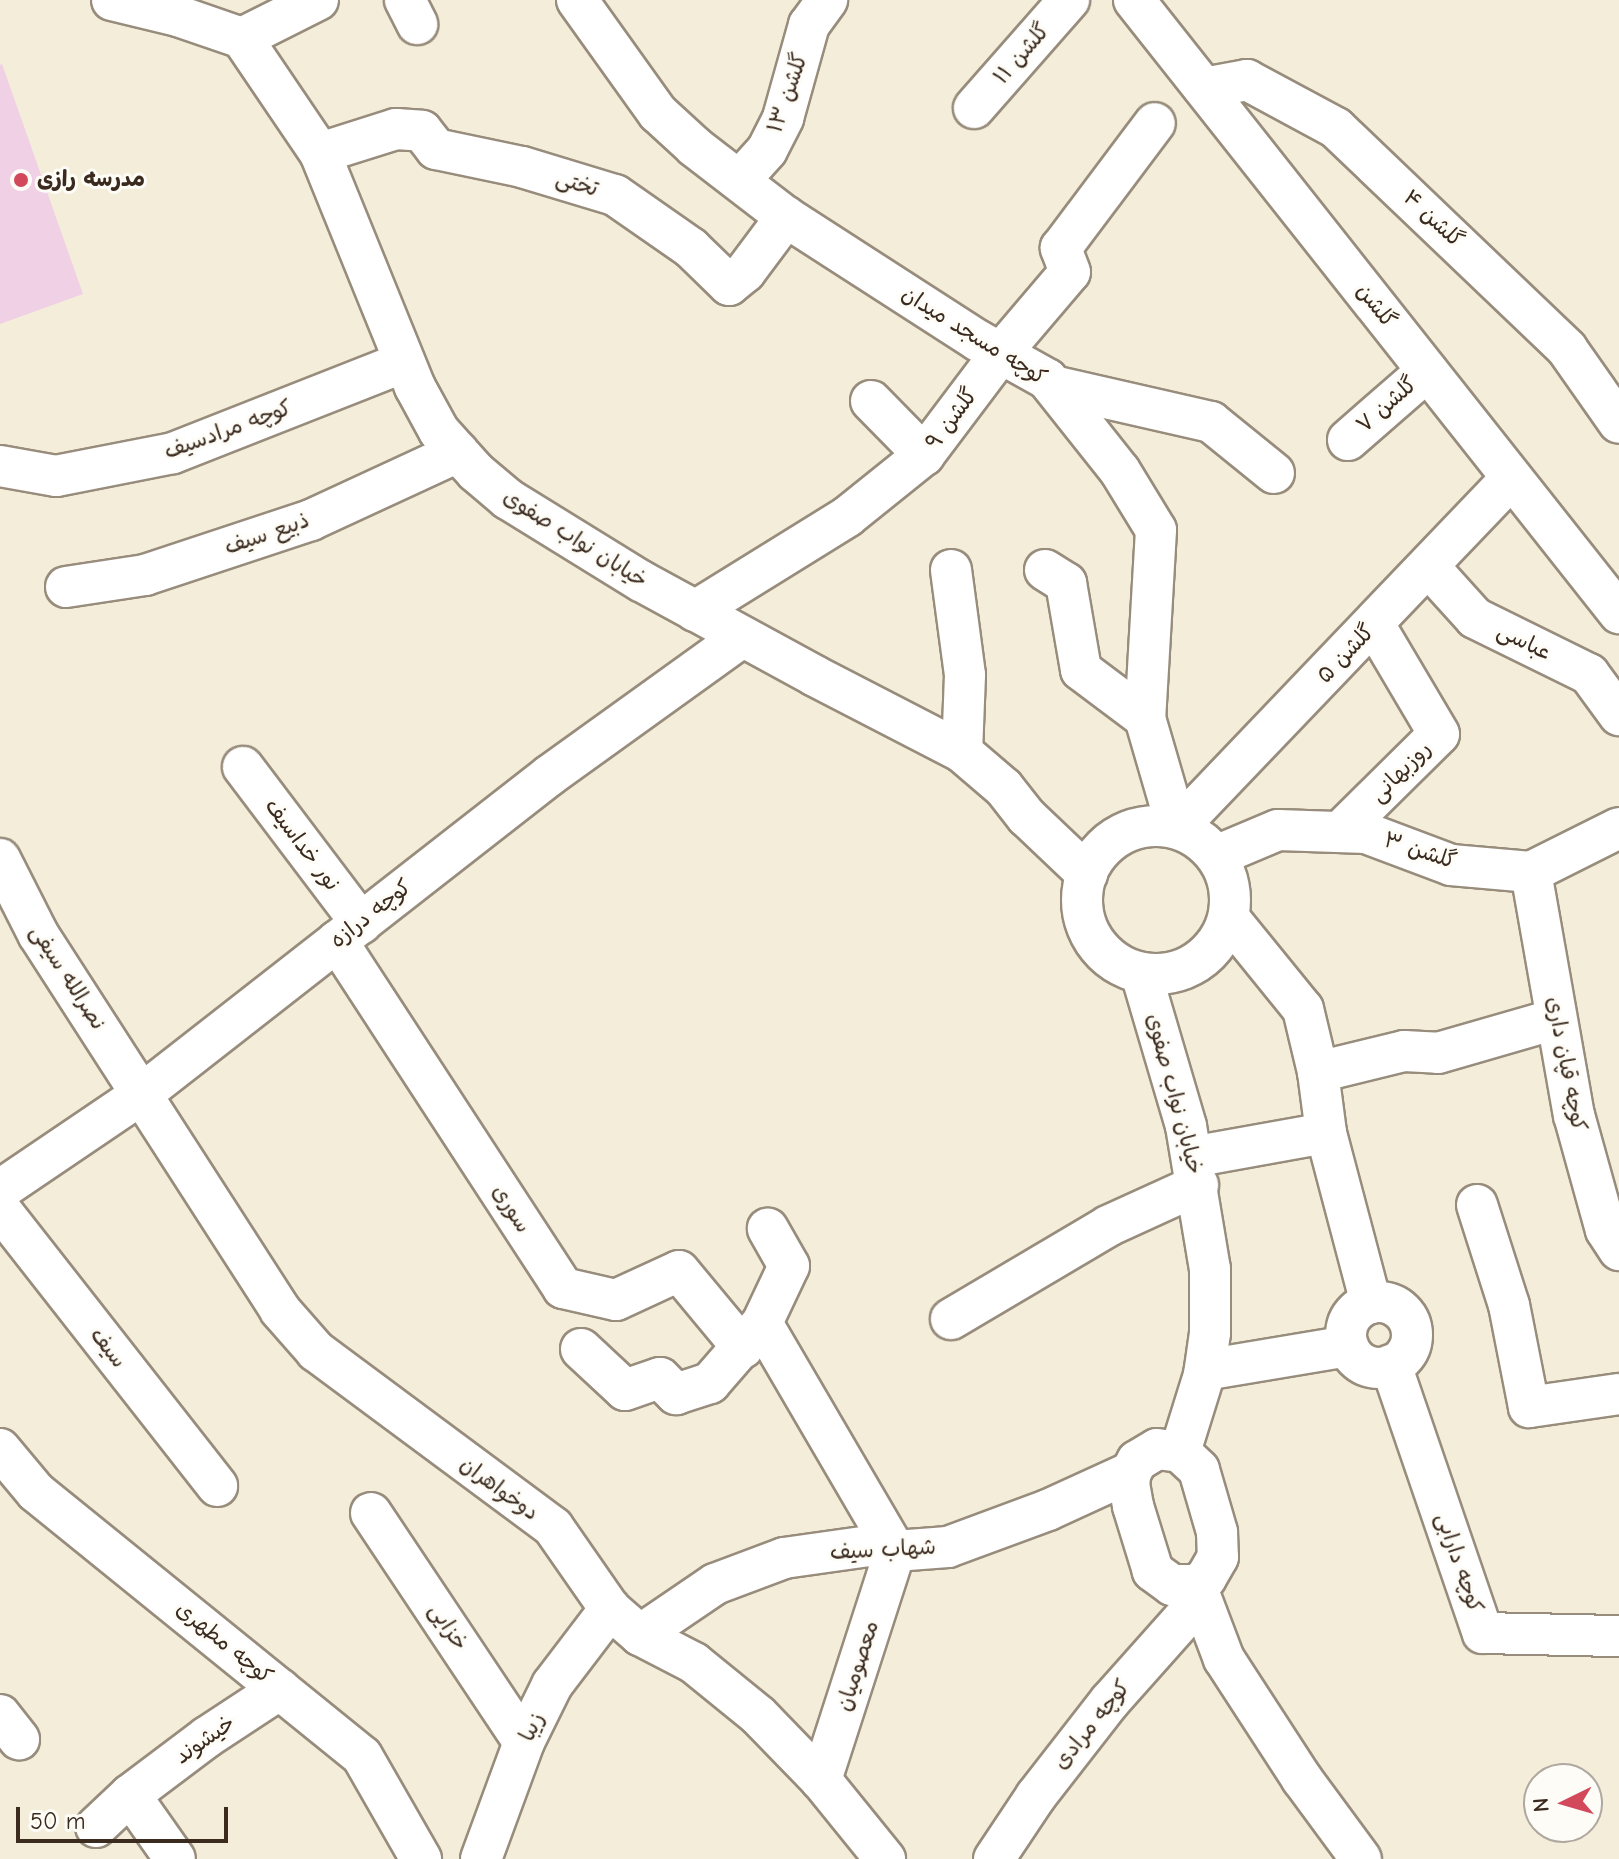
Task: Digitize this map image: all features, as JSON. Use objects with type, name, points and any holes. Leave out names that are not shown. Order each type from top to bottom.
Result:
[{"type":"street","points":[[112,0],[178,16],[242,38],[318,0]]},
{"type":"street","name":"کوچه مسجد میدان","points":[[577,0],[658,113],[786,217],[1053,386],[1120,471],[1156,530],[1145,718],[1177,828]]},
{"type":"street","name":"گلشن ۱۳","points":[[740,180],[767,150],[783,118],[809,25],[827,0]]},
{"type":"street","name":"گلشن ۱۱","points":[[974,108],[1069,0]]},
{"type":"street","name":"گلشن","points":[[1139,2],[1619,613]]},
{"type":"street","name":"خیابان نواب صفوی","points":[[242,38],[320,153],[404,362],[439,431],[458,452],[508,499],[695,611],[962,752],[1004,788],[1027,817],[1087,874]]},
{"type":"street","name":"گلشن ۴","points":[[1204,88],[1247,80],[1336,128],[1567,349],[1619,423]]},
{"type":"street","name":"گلشن ۹","points":[[695,611],[848,516],[924,455],[1001,353],[1070,272],[1061,248],[1155,123]]},
{"type":"street","name":"تختی","points":[[320,153],[396,129],[422,131],[436,149],[522,167],[615,195],[691,248],[729,285],[745,272],[786,217]]},
{"type":"street","name":"کوچه مرادسیف","points":[[0,466],[56,476],[173,453],[404,362]]},
{"type":"street","name":"گلشن ۷","points":[[1348,440],[1427,371]]},
{"type":"street","points":[[1053,386],[1211,422],[1274,473]]},
{"type":"street","points":[[871,401],[924,455]]},
{"type":"street","name":"ذبیع سیف","points":[[66,587],[145,575],[311,520],[458,452]]},
{"type":"street","name":"گلشن ۵","points":[[1177,828],[1512,478]]},
{"type":"street","name":"عباسی","points":[[1428,566],[1475,618],[1589,674],[1619,715]]},
{"type":"street","points":[[951,570],[965,675],[962,752]]},
{"type":"street","points":[[1045,570],[1066,583],[1081,670],[1145,718]]},
{"type":"street","name":"روزبهانی","points":[[1340,832],[1439,734],[1374,624]]},
{"type":"street","name":"کوچه درازه","points":[[0,1190],[143,1093],[550,775],[742,637]]},
{"type":"street","name":"نور خداسیف","points":[[243,767],[349,932]]},
{"type":"street","points":[[1161,825],[1177,828],[1205,843],[1216,856],[1229,885],[1229,918],[1217,943],[1196,963],[1170,973],[1141,973],[1112,960],[1092,936],[1082,906],[1087,874],[1104,847],[1130,829],[1161,825]]},
{"type":"street","points":[[1531,872],[1619,828]]},
{"type":"street","name":"گلشن ۳","points":[[1216,856],[1278,830],[1366,833],[1451,865],[1531,872]]},
{"type":"street","name":"نصرالله سیفی","points":[[0,859],[38,934],[143,1093]]},
{"type":"street","name":"کوچه قپان داری","points":[[1531,872],[1574,1115],[1606,1230],[1619,1250]]},
{"type":"street","points":[[1229,918],[1303,1009],[1318,1072],[1326,1133],[1371,1303]]},
{"type":"street","name":"سوری","points":[[349,932],[563,1288],[616,1300],[679,1271],[752,1335]]},
{"type":"street","name":"خیابان نواب صفوی","points":[[1141,973],[1195,1171],[1210,1269],[1210,1333],[1205,1370],[1180,1452]]},
{"type":"street","points":[[1318,1072],[1404,1051],[1438,1053],[1556,1019]]},
{"type":"street","name":"دوخواهران","points":[[143,1093],[280,1310],[316,1351],[553,1527],[610,1609],[640,1635],[694,1663],[758,1715],[821,1780],[885,1859]]},
{"type":"street","points":[[951,1319],[1195,1171],[1326,1133]]},
{"type":"street","points":[[1477,1205],[1509,1305],[1529,1407],[1619,1394]]},
{"type":"street","name":"سیف","points":[[0,1209],[217,1486]]},
{"type":"street","points":[[581,1349],[625,1390],[660,1378],[676,1394],[710,1383],[752,1335],[789,1266],[768,1229]]},
{"type":"street","points":[[1371,1303],[1393,1305],[1408,1320],[1411,1342],[1407,1352],[1391,1365],[1381,1368],[1360,1362],[1348,1346],[1346,1335],[1353,1314],[1371,1303]]},
{"type":"street","points":[[752,1335],[895,1551]]},
{"type":"street","points":[[1205,1370],[1348,1346]]},
{"type":"street","name":"کوچه دارابی","points":[[1391,1365],[1483,1633],[1619,1636]]},
{"type":"street","name":"کوچه مطهری","points":[[0,1449],[36,1492],[362,1756],[421,1859]]},
{"type":"street","name":"شهاب سیف","points":[[640,1635],[715,1584],[784,1558],[869,1546],[895,1551],[948,1547],[1048,1510],[1131,1472],[1137,1461],[1157,1449],[1180,1452]]},
{"type":"street","name":"کوچه مرادی","points":[[994,1859],[1036,1796],[1214,1569],[1218,1545],[1199,1470],[1180,1452]]},
{"type":"street","points":[[1131,1472],[1130,1495],[1153,1571],[1172,1585],[1198,1592],[1224,1659],[1302,1779],[1361,1859]]},
{"type":"street","name":"خزایی","points":[[371,1513],[524,1742]]},
{"type":"street","name":"معصومیان","points":[[821,1780],[895,1551]]},
{"type":"street","name":"زیبا","points":[[481,1859],[524,1742],[552,1685],[610,1609]]},
{"type":"street","name":"خیشوند","points":[[96,1827],[130,1795],[207,1737],[280,1689]]},
{"type":"street","points":[[130,1795],[175,1859]]},
{"type":"shaded area","name":"مدرسه رازی","points":[[0,65],[83,294],[0,324]]},
{"type":"place","name":"مدرسه رازی","points":[[21,180]]}]
